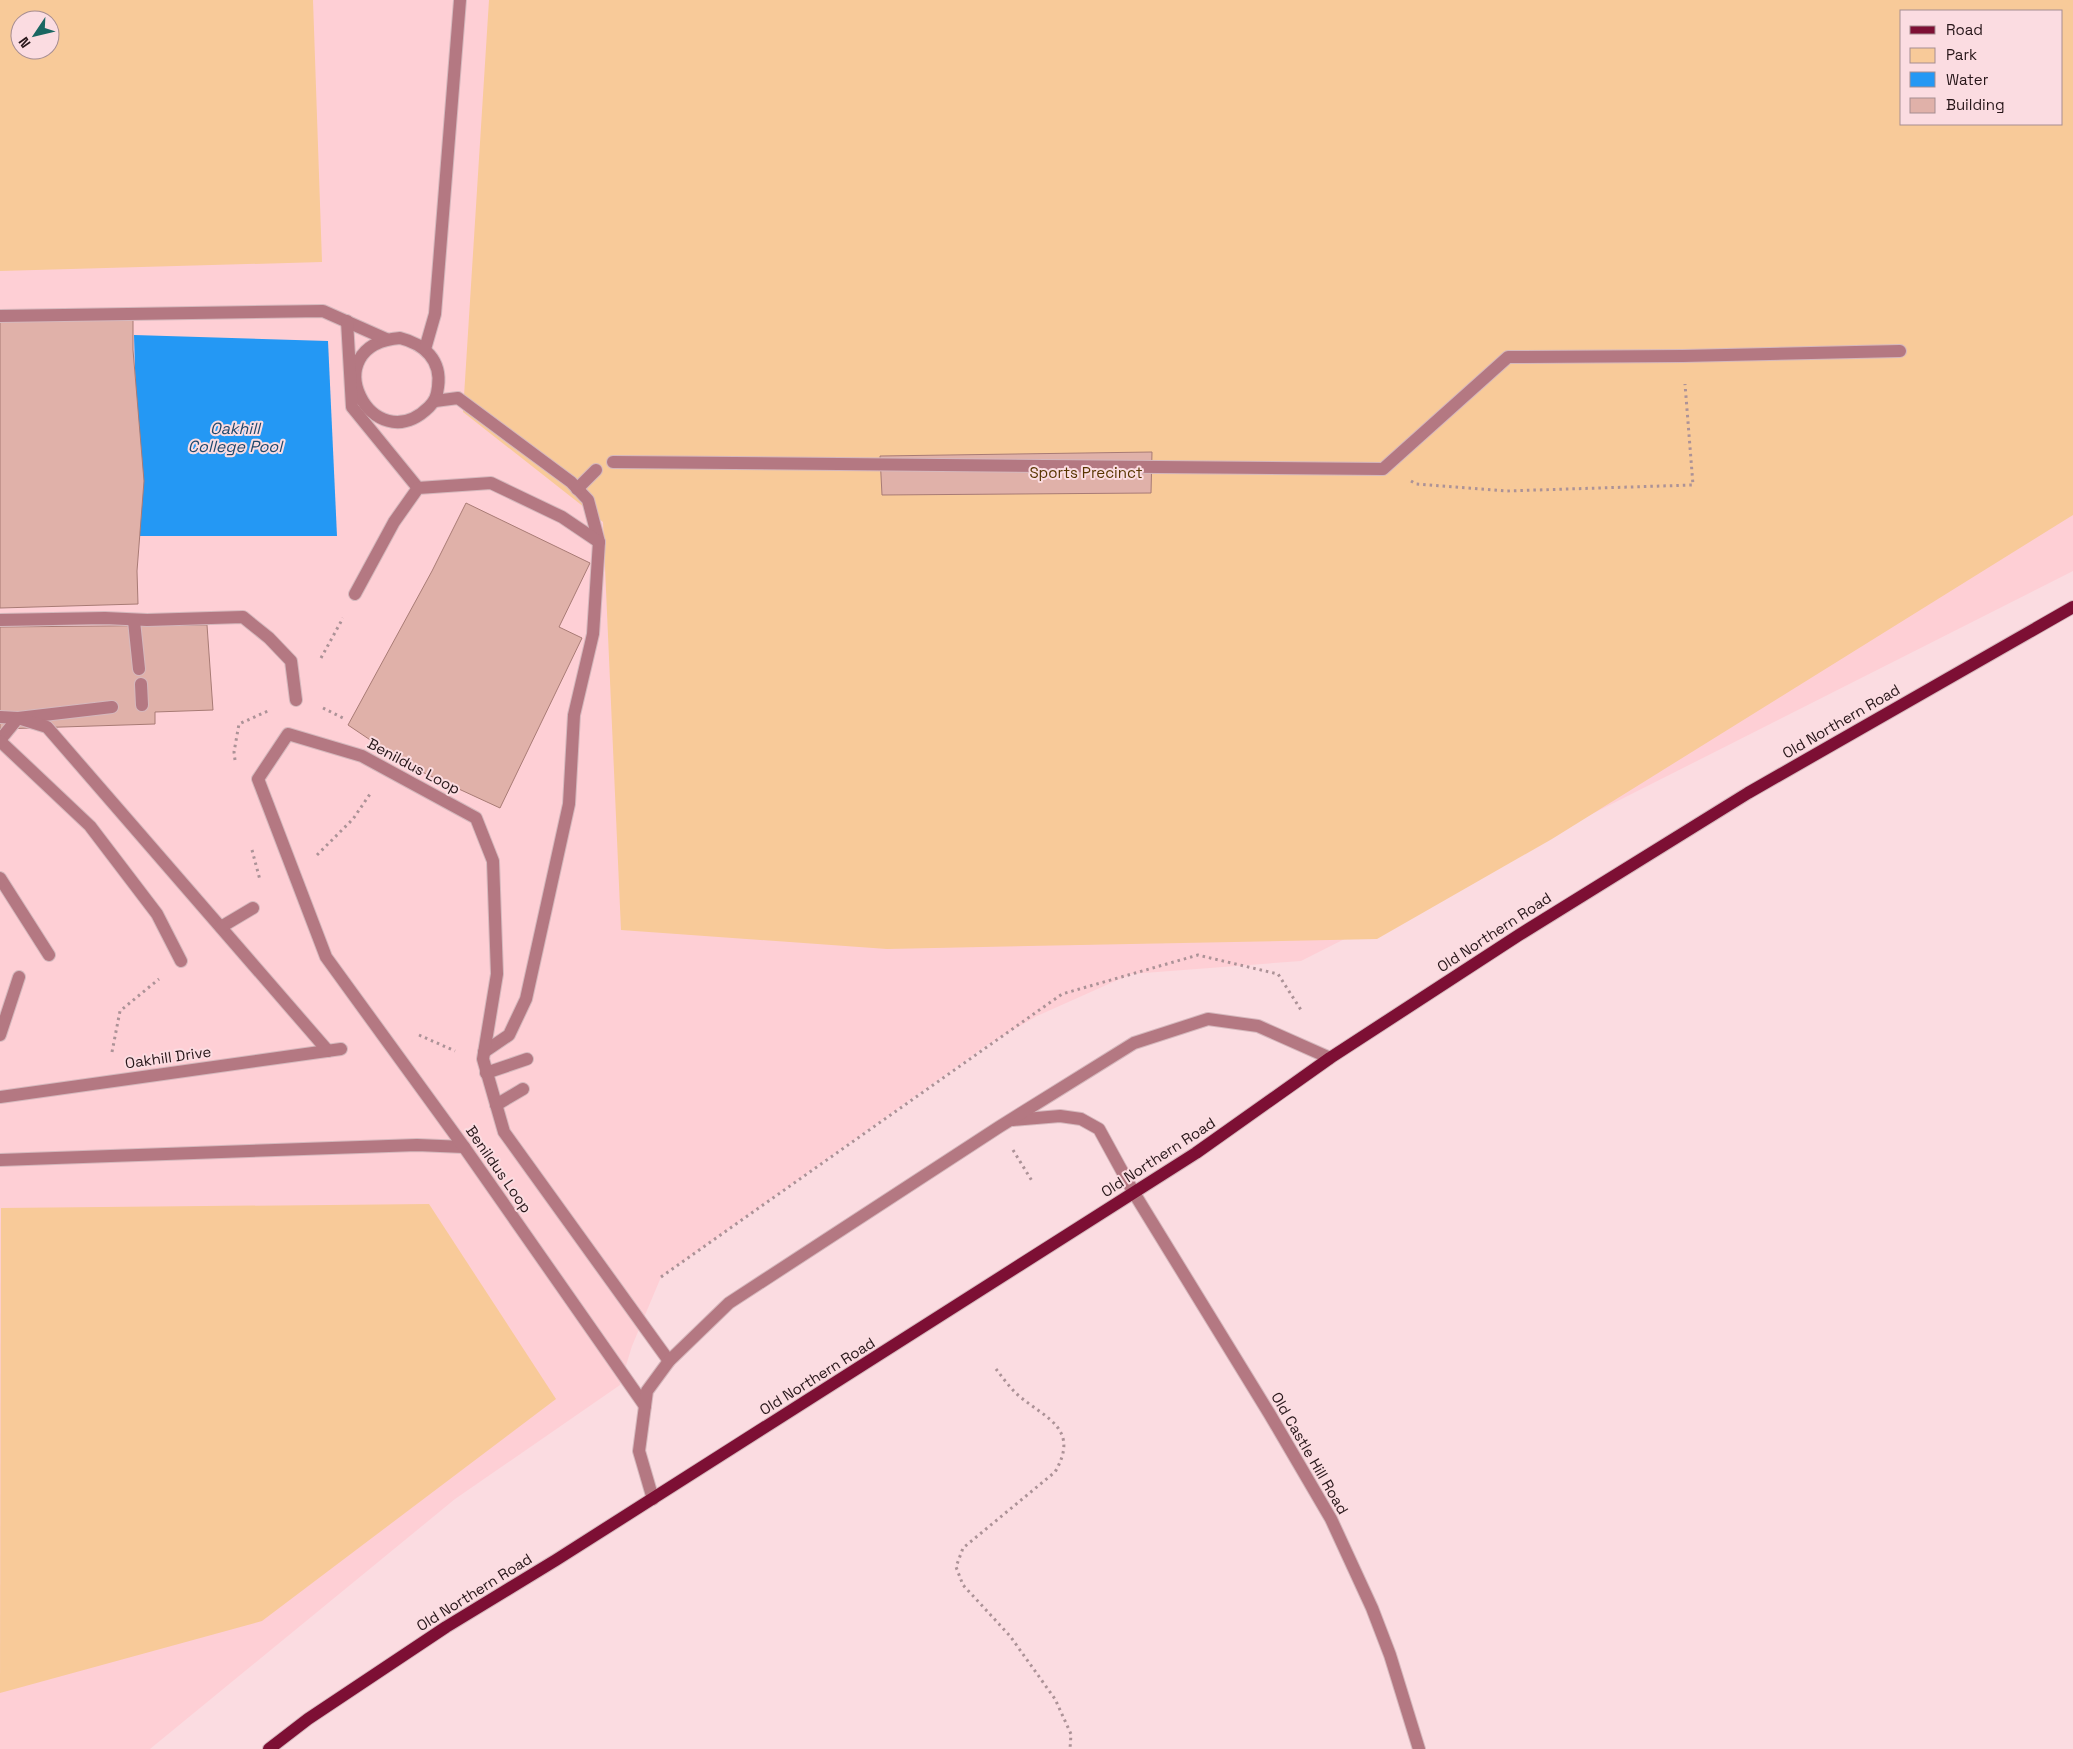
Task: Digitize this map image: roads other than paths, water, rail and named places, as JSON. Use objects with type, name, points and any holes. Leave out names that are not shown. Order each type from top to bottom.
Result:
[{"type":"main road","name":"Old Northern Road","points":[[268,1749],[308,1719],[446,1627],[653,1499],[1196,1153],[1330,1058],[1518,935],[1748,793],[2073,607]]},
{"type":"street","points":[[425,349],[435,314],[460,0]]},
{"type":"street","points":[[0,316],[324,311],[386,339]]},
{"type":"street","points":[[347,321],[352,407],[418,488]]},
{"type":"street","points":[[400,338],[414,341],[434,359],[439,380],[435,401],[425,411],[413,418],[400,421],[386,420],[374,414],[364,405],[357,393],[355,379],[358,366],[364,354],[374,344],[386,339],[400,338]]},
{"type":"street","points":[[613,462],[1383,469],[1508,357],[1683,356],[1900,350]]},
{"type":"street","points":[[435,401],[458,398],[571,482],[588,500],[599,542],[592,634],[574,715],[569,804],[526,999],[509,1035],[484,1052]]},
{"type":"street","points":[[577,489],[596,470]]},
{"type":"street","points":[[418,488],[491,483],[562,517],[599,542]]},
{"type":"street","points":[[355,594],[394,522],[418,488]]},
{"type":"street","points":[[0,620],[105,618],[147,620],[242,617],[269,638],[291,662],[296,700]]},
{"type":"street","points":[[134,621],[140,669]]},
{"type":"street","points":[[141,684],[142,705]]},
{"type":"street","points":[[0,717],[18,718],[112,707]]},
{"type":"street","points":[[18,718],[0,740],[90,826],[157,914],[181,961]]},
{"type":"street","points":[[18,718],[47,728],[328,1051]]},
{"type":"street","name":"Benildus Loop","points":[[645,1406],[464,1147],[326,957],[258,780],[288,734],[362,756],[476,818],[493,861],[497,974],[483,1059],[504,1132],[669,1361]]},
{"type":"street","points":[[0,878],[49,955]]},
{"type":"street","points":[[221,927],[253,908]]},
{"type":"street","points":[[0,1034],[19,977]]},
{"type":"street","points":[[653,1499],[638,1450],[647,1391],[669,1361],[729,1303],[1011,1120],[1134,1043],[1208,1019],[1258,1026],[1330,1058]]},
{"type":"street","name":"Oakhill Drive","points":[[0,1097],[342,1049]]},
{"type":"street","points":[[486,1073],[527,1059]]},
{"type":"street","points":[[496,1105],[523,1089]]},
{"type":"street","name":"Old Castle Hill Road","points":[[1011,1120],[1060,1116],[1081,1119],[1099,1129],[1134,1193],[1331,1519],[1372,1608],[1390,1655],[1419,1749]]},
{"type":"street","points":[[0,1160],[417,1145],[464,1147]]},
{"type":"water","name":"Oakhill College Pool","points":[[134,335],[328,341],[337,536],[140,536]]},
{"type":"park label","name":"Sports Precinct","points":[[1086,472]]}]
